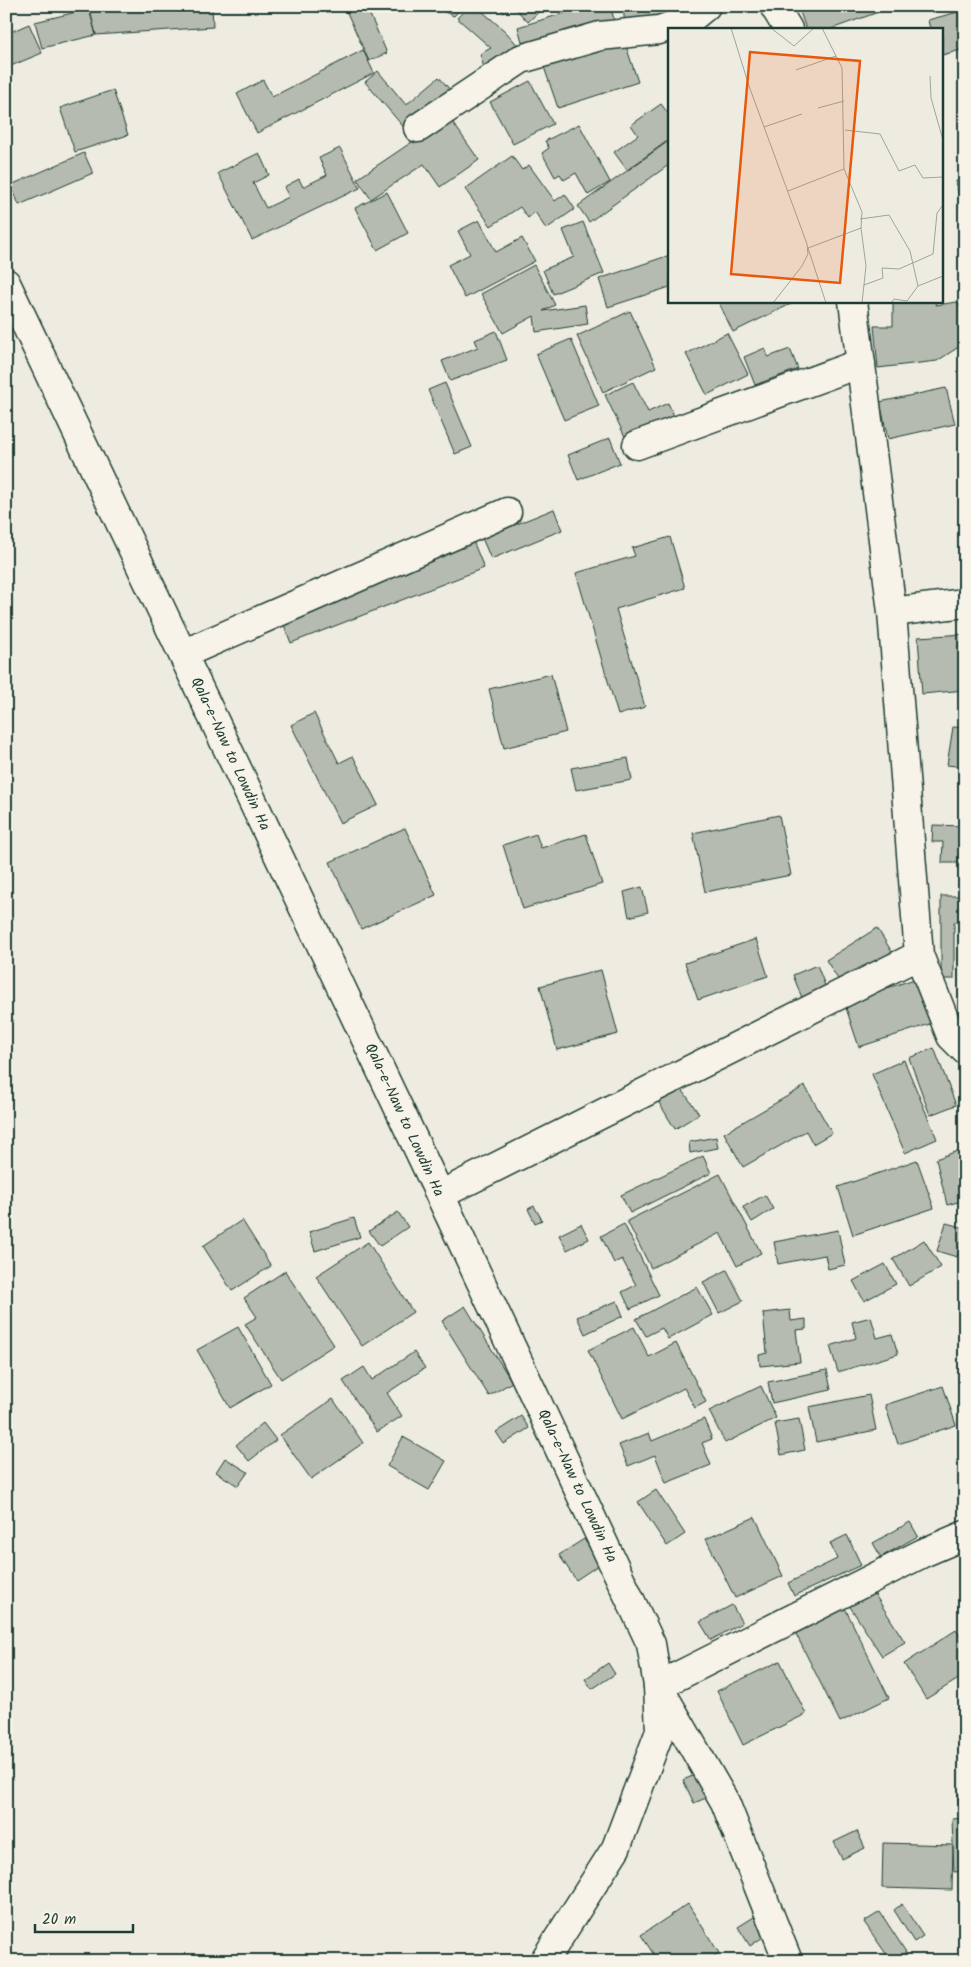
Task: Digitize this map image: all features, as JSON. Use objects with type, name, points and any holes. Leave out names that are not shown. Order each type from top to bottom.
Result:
[{"type":"street","points":[[418,128],[521,59],[600,36],[659,30],[689,20],[706,6]]},
{"type":"street","points":[[774,6],[787,28]]},
{"type":"street","name":"Qala-e-Naw to Lowdin Ha","points":[[6,284],[440,1195],[651,1644],[658,1686],[660,1732],[616,1848],[544,1961]]},
{"type":"street","points":[[853,302],[892,612],[919,955],[951,1036],[965,1050]]},
{"type":"street","points":[[637,446],[861,363]]},
{"type":"street","points":[[183,654],[507,512]]},
{"type":"street","points":[[892,612],[965,603]]},
{"type":"street","points":[[440,1195],[919,955]]},
{"type":"street","points":[[788,1961],[724,1802],[658,1686],[923,1553],[965,1534]]},
{"type":"building","points":[[89,6],[108,6],[108,11],[161,6],[212,6],[213,27],[96,35]]},
{"type":"building","points":[[344,6],[366,6],[387,53],[369,61]]},
{"type":"building","points":[[430,6],[463,6],[454,16]]},
{"type":"building","points":[[469,6],[476,6],[505,31],[522,50],[485,71],[480,54],[491,48],[457,18]]},
{"type":"building","points":[[498,6],[511,6],[504,13]]},
{"type":"building","points":[[513,6],[545,6],[528,22]]},
{"type":"building","points":[[588,6],[610,6],[615,22],[524,49],[518,27]]},
{"type":"building","points":[[623,6],[696,6],[625,26]]},
{"type":"building","points":[[798,6],[886,6],[887,9],[834,28],[806,28]]},
{"type":"building","points":[[89,9],[96,35],[42,48],[35,22]]},
{"type":"building","points":[[965,10],[965,49],[944,54],[944,28],[930,28],[928,20]]},
{"type":"building","points":[[29,24],[42,53],[6,68],[6,34]]},
{"type":"building","points":[[624,40],[638,82],[558,108],[544,67]]},
{"type":"building","points":[[363,50],[374,73],[257,133],[237,94],[263,80],[272,97]]},
{"type":"building","points":[[378,71],[406,105],[439,77],[452,92],[407,131],[365,82]]},
{"type":"building","points":[[530,81],[553,124],[513,144],[490,102]]},
{"type":"building","points":[[113,90],[128,135],[75,152],[60,108]]},
{"type":"building","points":[[661,104],[668,113],[668,140],[627,170],[614,152],[638,135],[631,125]]},
{"type":"building","points":[[449,117],[479,160],[440,187],[424,164],[371,199],[357,179]]},
{"type":"building","points":[[579,124],[610,182],[588,195],[576,173],[564,180],[560,174],[555,177],[542,153],[549,148],[545,141]]},
{"type":"building","points":[[668,141],[668,165],[589,222],[578,206]]},
{"type":"building","points":[[340,148],[360,188],[252,240],[218,173],[259,153],[269,175],[253,183],[266,208],[289,197],[284,187],[299,179],[303,187],[327,175],[319,158]]},
{"type":"building","points":[[84,153],[93,173],[19,205],[11,185]]},
{"type":"building","points":[[512,156],[522,170],[529,165],[555,201],[565,194],[575,209],[546,229],[535,212],[528,218],[520,207],[491,226],[465,189]]},
{"type":"building","points":[[965,179],[965,230],[956,181]]},
{"type":"building","points":[[387,192],[408,233],[377,250],[355,208]]},
{"type":"building","points":[[479,220],[496,252],[522,238],[535,261],[465,298],[448,265],[470,254],[458,231]]},
{"type":"building","points":[[583,222],[604,273],[553,294],[543,270],[574,257],[563,230]]},
{"type":"building","points":[[668,256],[668,288],[608,307],[599,279]]},
{"type":"building","points":[[534,265],[555,305],[543,311],[585,305],[588,324],[536,332],[534,316],[503,333],[481,294]]},
{"type":"building","points":[[718,302],[795,302],[733,332]]},
{"type":"building","points":[[893,302],[936,302],[936,305],[957,302],[965,313],[965,343],[937,361],[878,368],[874,326],[893,326]]},
{"type":"building","points":[[630,311],[656,367],[603,392],[577,336]]},
{"type":"building","points":[[496,331],[507,360],[450,381],[442,361],[478,347],[475,340]]},
{"type":"building","points":[[727,333],[748,374],[707,395],[686,354]]},
{"type":"building","points":[[571,339],[599,406],[564,420],[536,354]]},
{"type":"building","points":[[765,348],[768,357],[790,349],[798,369],[755,385],[744,357]]},
{"type":"building","points":[[633,382],[648,412],[668,403],[676,420],[628,443],[605,395]]},
{"type":"building","points":[[445,383],[472,447],[455,454],[428,390]]},
{"type":"building","points":[[946,388],[955,424],[888,439],[880,402]]},
{"type":"building","points":[[610,438],[620,463],[578,480],[568,455]]},
{"type":"building","points":[[554,509],[562,530],[491,559],[482,538]]},
{"type":"building","points":[[670,537],[685,588],[616,609],[645,707],[618,715],[576,573],[635,556],[632,548]]},
{"type":"building","points":[[473,541],[484,568],[291,643],[281,617]]},
{"type":"building","points":[[965,634],[965,690],[922,694],[918,637]]},
{"type":"building","points":[[551,674],[566,732],[504,748],[489,689]]},
{"type":"building","points":[[314,713],[339,763],[353,756],[378,805],[340,823],[291,725]]},
{"type":"building","points":[[953,727],[965,728],[965,767],[947,765]]},
{"type":"building","points":[[628,758],[632,780],[576,790],[571,768]]},
{"type":"building","points":[[779,815],[791,875],[705,892],[693,833]]},
{"type":"building","points":[[933,825],[965,826],[965,863],[942,863],[943,842],[932,842]]},
{"type":"building","points":[[405,828],[436,895],[361,929],[330,862]]},
{"type":"building","points":[[536,834],[541,848],[586,834],[602,884],[523,909],[503,845]]},
{"type":"building","points":[[642,887],[648,912],[629,917],[624,892]]},
{"type":"building","points":[[941,896],[965,896],[965,922],[954,922],[954,979],[941,979]]},
{"type":"building","points":[[877,928],[892,952],[841,984],[826,960]]},
{"type":"building","points":[[756,939],[768,976],[698,1000],[685,963]]},
{"type":"building","points":[[817,965],[826,988],[802,998],[793,975]]},
{"type":"building","points":[[601,970],[618,1034],[557,1050],[540,986]]},
{"type":"building","points":[[921,977],[936,1022],[859,1047],[844,1002]]},
{"type":"building","points":[[934,1048],[956,1105],[930,1115],[909,1058]]},
{"type":"building","points":[[904,1060],[937,1139],[905,1153],[872,1074]]},
{"type":"building","points":[[675,1079],[699,1114],[675,1129],[653,1093]]},
{"type":"building","points":[[805,1086],[832,1133],[813,1144],[806,1131],[743,1167],[724,1133]]},
{"type":"building","points":[[716,1137],[718,1148],[690,1153],[689,1142]]},
{"type":"building","points":[[965,1148],[965,1200],[947,1205],[936,1159]]},
{"type":"building","points":[[703,1156],[711,1173],[630,1213],[621,1195]]},
{"type":"building","points":[[917,1160],[934,1208],[853,1235],[838,1187]]},
{"type":"building","points":[[720,1174],[761,1253],[737,1266],[720,1233],[651,1268],[627,1221]]},
{"type":"building","points":[[765,1195],[773,1209],[752,1222],[743,1207]]},
{"type":"building","points":[[534,1206],[542,1220],[535,1223],[528,1209]]},
{"type":"building","points":[[398,1212],[408,1227],[380,1246],[369,1231]]},
{"type":"building","points":[[354,1218],[360,1237],[315,1251],[309,1232]]},
{"type":"building","points":[[242,1220],[271,1266],[232,1291],[203,1246]]},
{"type":"building","points":[[946,1223],[965,1228],[957,1257],[937,1251]]},
{"type":"building","points":[[581,1224],[589,1239],[567,1250],[559,1235]]},
{"type":"building","points":[[624,1224],[659,1295],[630,1309],[622,1292],[636,1285],[622,1259],[614,1263],[601,1236]]},
{"type":"building","points":[[838,1230],[845,1265],[828,1269],[825,1255],[778,1264],[774,1242]]},
{"type":"building","points":[[924,1240],[941,1267],[909,1286],[893,1259]]},
{"type":"building","points":[[368,1242],[413,1312],[362,1346],[316,1276]]},
{"type":"building","points":[[885,1264],[896,1284],[864,1301],[853,1281]]},
{"type":"building","points":[[727,1270],[743,1301],[719,1313],[703,1282]]},
{"type":"building","points":[[285,1271],[334,1345],[281,1379],[245,1324],[257,1317],[244,1298]]},
{"type":"building","points":[[697,1287],[713,1315],[668,1339],[662,1328],[646,1336],[636,1319]]},
{"type":"building","points":[[617,1301],[623,1316],[585,1334],[577,1317]]},
{"type":"building","points":[[465,1306],[512,1382],[489,1396],[442,1321]]},
{"type":"building","points":[[790,1310],[791,1321],[806,1319],[806,1329],[796,1330],[800,1362],[760,1366],[759,1355],[767,1353],[763,1313]]},
{"type":"building","points":[[871,1317],[877,1338],[892,1334],[898,1354],[838,1372],[830,1346],[856,1338],[852,1322]]},
{"type":"building","points":[[238,1327],[271,1384],[230,1408],[197,1350]]},
{"type":"building","points":[[634,1327],[649,1357],[676,1343],[706,1402],[695,1408],[684,1388],[622,1419],[588,1350]]},
{"type":"building","points":[[414,1352],[425,1368],[387,1393],[402,1416],[377,1432],[343,1381],[364,1367],[372,1380]]},
{"type":"building","points":[[827,1370],[831,1390],[772,1403],[768,1382]]},
{"type":"building","points":[[761,1386],[776,1418],[725,1443],[709,1411]]},
{"type":"building","points":[[943,1386],[956,1425],[898,1444],[885,1405]]},
{"type":"building","points":[[869,1395],[876,1430],[816,1442],[809,1407]]},
{"type":"building","points":[[333,1399],[363,1443],[311,1479],[280,1435]]},
{"type":"building","points":[[521,1416],[529,1428],[504,1444],[496,1432]]},
{"type":"building","points":[[704,1419],[712,1439],[702,1443],[711,1465],[666,1483],[655,1455],[628,1466],[619,1445],[649,1433],[652,1441]]},
{"type":"building","points":[[799,1419],[805,1450],[781,1455],[775,1423]]},
{"type":"building","points":[[263,1423],[276,1440],[249,1461],[236,1445]]},
{"type":"building","points":[[403,1437],[446,1461],[429,1490],[387,1466]]},
{"type":"building","points":[[225,1458],[248,1472],[238,1486],[216,1472]]},
{"type":"building","points":[[656,1490],[685,1534],[667,1546],[638,1502]]},
{"type":"building","points":[[755,1517],[783,1576],[735,1598],[706,1539]]},
{"type":"building","points":[[910,1522],[918,1536],[881,1557],[873,1543]]},
{"type":"building","points":[[847,1535],[861,1565],[794,1596],[788,1583],[837,1559],[830,1543]]},
{"type":"building","points":[[584,1539],[600,1564],[576,1580],[559,1555]]},
{"type":"building","points":[[870,1587],[905,1642],[882,1656],[847,1602]]},
{"type":"building","points":[[843,1604],[889,1698],[840,1722],[793,1628]]},
{"type":"building","points":[[732,1605],[742,1623],[711,1640],[700,1622]]},
{"type":"building","points":[[956,1630],[965,1644],[965,1675],[926,1699],[904,1664]]},
{"type":"building","points":[[780,1661],[806,1714],[743,1745],[717,1691]]},
{"type":"building","points":[[608,1663],[615,1674],[592,1689],[585,1679]]},
{"type":"building","points":[[695,1775],[706,1798],[694,1803],[683,1780]]},
{"type":"building","points":[[965,1794],[965,1811],[959,1811],[958,1795]]},
{"type":"building","points":[[965,1818],[965,1871],[954,1872],[952,1819]]},
{"type":"building","points":[[857,1831],[865,1848],[842,1859],[834,1842]]},
{"type":"building","points":[[883,1843],[953,1845],[952,1890],[882,1888]]},
{"type":"building","points":[[688,1904],[719,1953],[707,1961],[658,1961],[641,1935]]},
{"type":"building","points":[[902,1904],[923,1936],[914,1942],[894,1910]]},
{"type":"building","points":[[880,1912],[906,1952],[892,1961],[864,1922]]},
{"type":"building","points":[[754,1917],[766,1935],[750,1946],[738,1927]]}]
